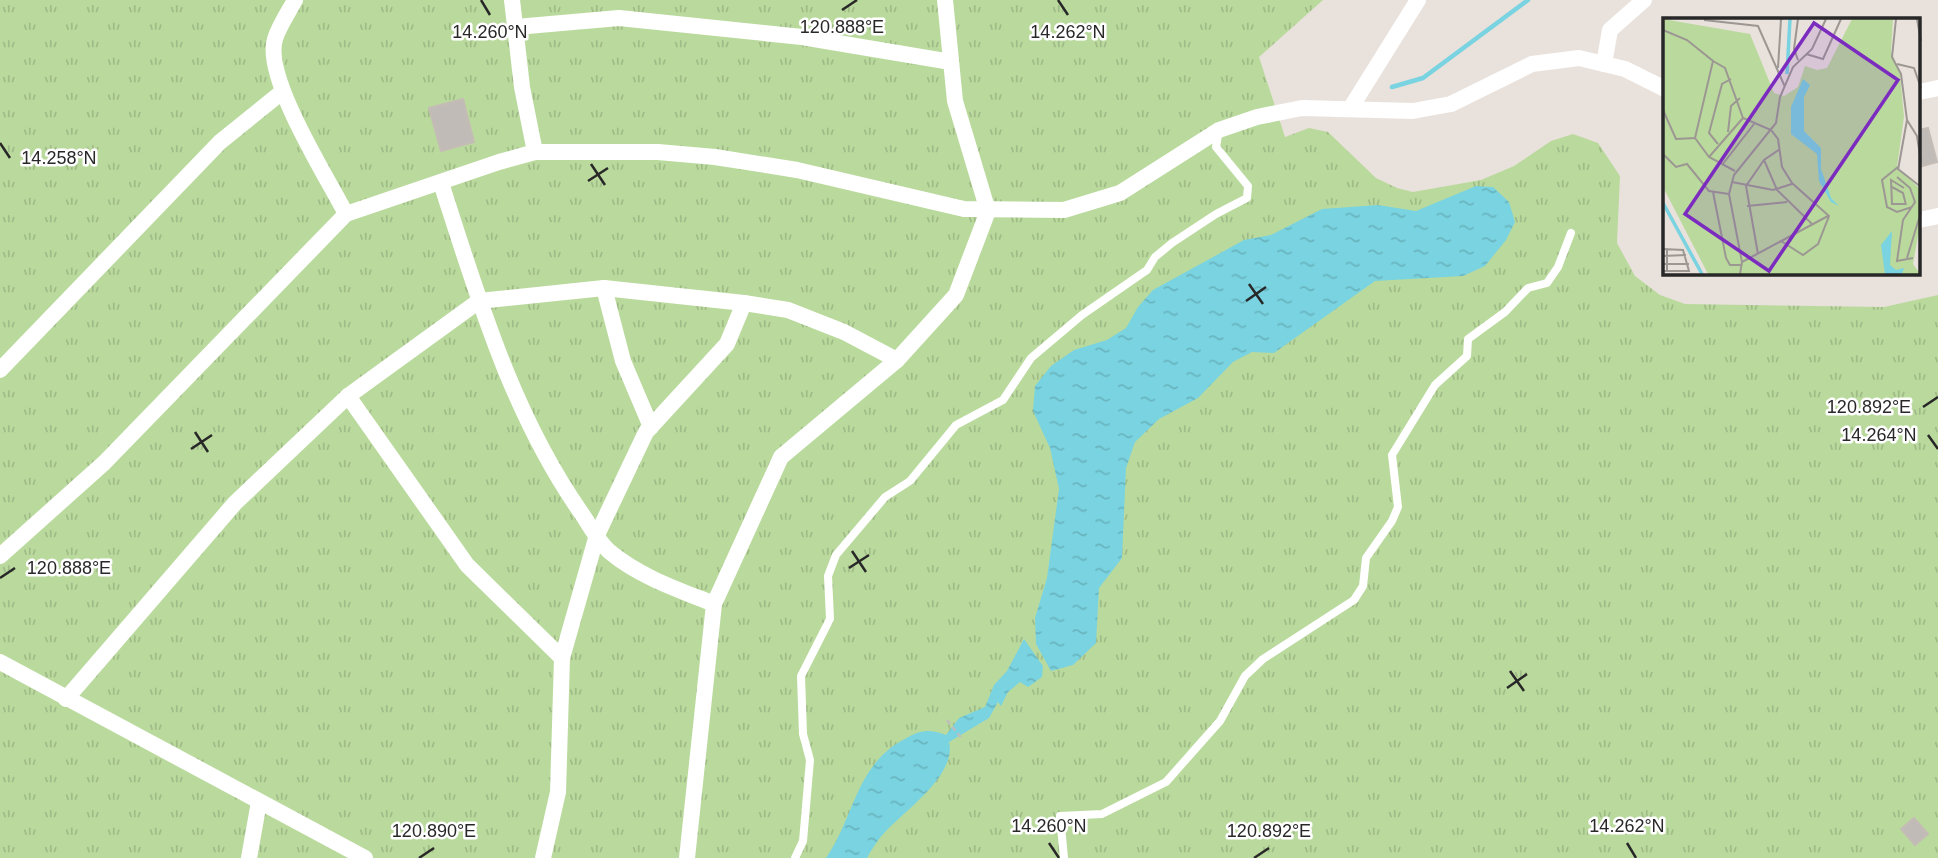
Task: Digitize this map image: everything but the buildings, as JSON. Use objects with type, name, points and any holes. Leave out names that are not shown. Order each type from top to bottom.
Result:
[{"type":"street","points":[[295,0],[274,41],[274,60],[282,92],[346,214]]},
{"type":"street","points":[[512,0],[522,88],[534,152]]},
{"type":"street","points":[[687,858],[714,604],[781,457],[897,360],[956,295],[988,211],[955,101],[945,0]]},
{"type":"street","points":[[1350,109],[1418,0]]},
{"type":"street","points":[[1604,64],[1610,30],[1644,0]]},
{"type":"street","points":[[516,27],[619,18],[802,37],[951,62]]},
{"type":"street","points":[[0,556],[104,463],[346,214],[534,152],[658,152],[715,157],[797,170],[964,209],[1064,209],[1120,193],[1219,130],[1257,117],[1302,108],[1413,111],[1451,104],[1532,64],[1580,58],[1625,69],[1663,88]]},
{"type":"street","points":[[1920,92],[1938,88]]},
{"type":"street","points":[[0,370],[220,142],[282,92]]},
{"type":"street","points":[[441,183],[479,301],[532,433],[597,535],[608,551],[648,576],[714,604]]},
{"type":"street","points":[[1920,220],[1938,216]]},
{"type":"street","points":[[66,699],[235,503],[348,396],[479,301],[604,288],[744,303],[788,310],[844,332],[897,360]]},
{"type":"street","points":[[604,288],[623,361],[651,427]]},
{"type":"street","points":[[543,858],[558,792],[562,658],[597,535],[651,427],[727,344],[744,303]]},
{"type":"street","points":[[348,396],[467,565],[562,658]]},
{"type":"street","points":[[0,662],[365,858]]},
{"type":"street","points":[[249,858],[259,802]]},
{"type":"lane","points":[[795,858],[803,841],[810,761],[803,734],[801,676],[830,619],[828,576],[836,555],[885,497],[910,481],[956,425],[1003,400],[1031,358],[1091,308],[1147,270],[1155,257],[1172,243],[1216,214],[1247,198],[1248,186],[1216,147],[1219,130]]},
{"type":"lane","points":[[1064,858],[1060,816],[1087,812],[1102,814],[1166,782],[1220,721],[1245,676],[1263,659],[1354,600],[1363,586],[1366,558],[1392,521],[1398,507],[1391,466],[1392,454],[1435,385],[1467,356],[1468,339],[1505,312],[1528,288],[1546,283],[1558,267],[1571,233]]},
{"type":"path","points":[[947,720],[961,739]]},
{"type":"green space","points":[[0,0],[1323,0],[1259,57],[1285,137],[1309,128],[1328,132],[1376,178],[1413,192],[1481,180],[1514,166],[1551,141],[1573,134],[1598,143],[1620,176],[1617,243],[1635,276],[1660,295],[1685,304],[1884,307],[1938,295],[1938,858],[0,858]]},
{"type":"water","points":[[1476,186],[1493,187],[1509,202],[1515,222],[1506,240],[1485,266],[1463,276],[1375,281],[1274,353],[1252,352],[1233,362],[1198,398],[1159,419],[1135,442],[1126,468],[1122,558],[1099,588],[1096,643],[1073,665],[1051,671],[1036,644],[1035,618],[1047,578],[1059,489],[1050,448],[1033,411],[1035,386],[1051,366],[1074,350],[1107,340],[1126,328],[1138,307],[1153,290],[1244,240],[1271,235],[1322,209],[1378,205],[1416,211]]},
{"type":"water","points":[[1024,639],[1043,666],[1042,677],[1028,687],[1020,682],[1008,692],[1001,706],[998,702],[989,718],[949,742],[949,754],[938,779],[883,834],[867,858],[826,858],[864,779],[874,765],[901,741],[927,731],[946,735],[959,718],[985,707],[994,685],[1007,671]]},
{"type":"waterway","points":[[1392,87],[1423,78],[1528,0]]}]
